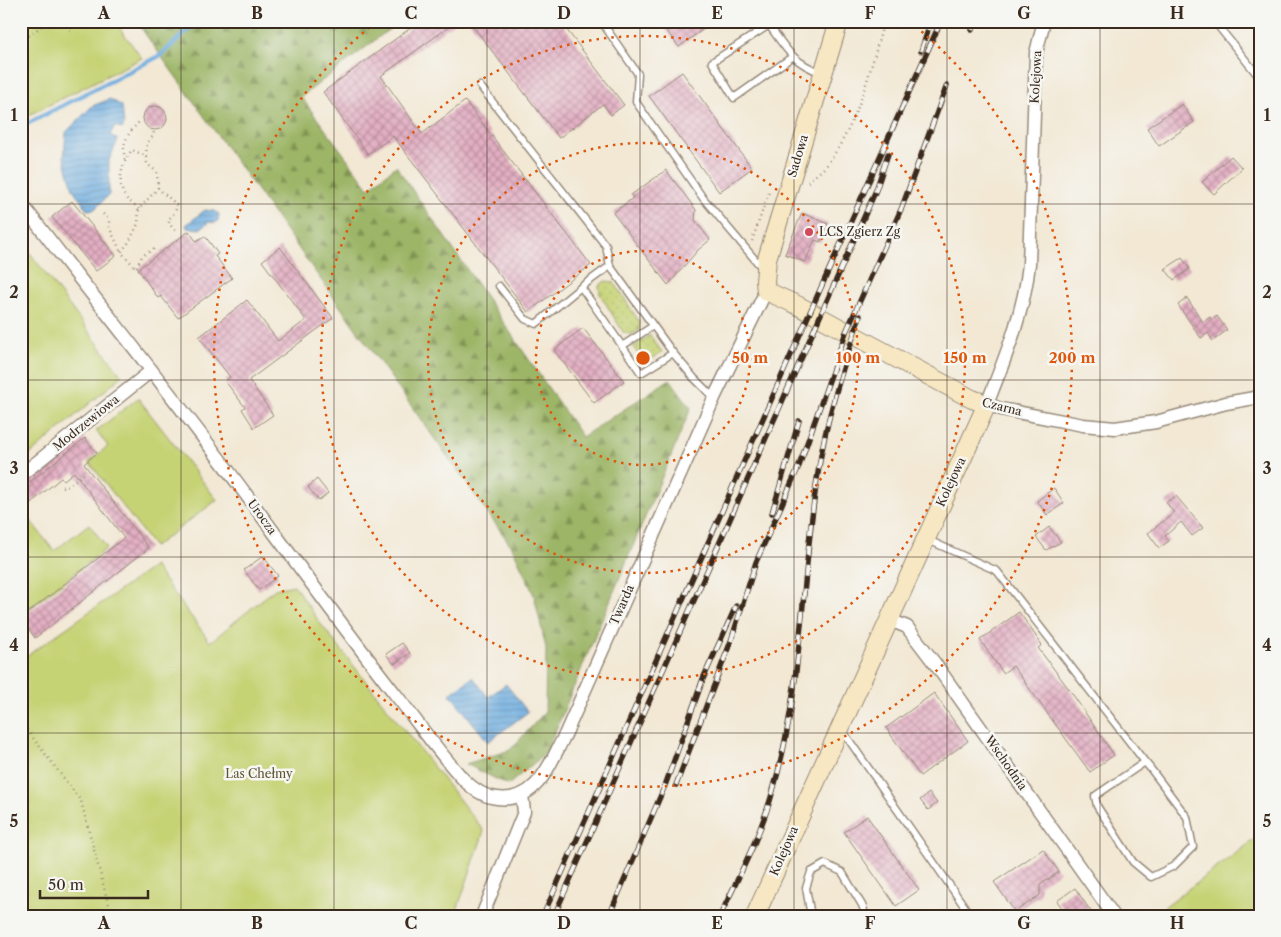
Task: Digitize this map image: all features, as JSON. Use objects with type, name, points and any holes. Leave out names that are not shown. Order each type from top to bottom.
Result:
[{"type":"street","name":"Sadowa","points":[[766,291],[765,272],[838,21]]},
{"type":"street","name":"Kolejowa","points":[[755,916],[987,404],[1011,341],[1027,288],[1036,53],[1044,21]]},
{"type":"street","name":"Urocza","points":[[21,203],[226,468],[337,620],[465,780],[476,790],[487,796],[504,798],[522,795]]},
{"type":"street","name":"Czarna","points":[[766,291],[796,305],[964,395],[1001,409],[1083,425],[1115,428],[1156,422],[1226,403],[1260,397]]},
{"type":"street","name":"Twarda","points":[[522,795],[536,786],[564,735],[714,398],[766,291]]},
{"type":"street","name":"Modrzewiowa","points":[[21,475],[151,371]]},
{"type":"street","name":"Wschodnia","points":[[890,620],[908,628],[919,642],[1114,916]]},
{"type":"street","points":[[482,916],[524,812],[522,795]]},
{"type":"lane","points":[[601,21],[638,74],[636,102],[704,198],[765,272]]},
{"type":"lane","points":[[1214,21],[1260,78]]},
{"type":"lane","points":[[792,57],[734,98],[712,62],[769,25],[792,57],[801,65],[823,74]]},
{"type":"lane","points":[[480,86],[606,246],[610,266],[673,353],[714,398]]},
{"type":"lane","points":[[499,286],[525,319],[536,324],[610,266]]},
{"type":"lane","points":[[581,287],[640,373],[673,353]]},
{"type":"lane","points":[[622,346],[653,326]]},
{"type":"lane","points":[[925,539],[997,572],[1145,762],[1187,817],[1194,847],[1174,866],[1151,877],[1133,862],[1097,806],[1095,796],[1145,762]]},
{"type":"lane","points":[[840,727],[971,916]]},
{"type":"lane","points":[[811,916],[806,888],[810,872],[825,864],[842,872],[866,916]]},
{"type":"path","points":[[21,42],[48,21]]},
{"type":"path","points":[[65,21],[72,33]]},
{"type":"path","points":[[789,187],[807,182],[824,168],[838,145],[862,98],[884,21]]},
{"type":"path","points":[[139,209],[127,199],[120,184],[125,159],[123,149],[128,133],[140,121]]},
{"type":"path","points":[[154,131],[153,136],[147,143],[147,164],[157,172],[158,188],[162,193],[170,197],[177,206],[169,219],[169,224],[177,232]]},
{"type":"path","points":[[125,159],[132,150],[146,156]]},
{"type":"path","points":[[121,252],[129,242],[138,224],[139,209],[158,188]]},
{"type":"path","points":[[103,214],[109,220],[109,227],[121,252],[136,268],[142,256],[154,249]]},
{"type":"path","points":[[62,487],[68,486],[86,472]]},
{"type":"path","points":[[21,722],[82,801],[106,899],[112,916]]},
{"type":"green space","points":[[21,21],[114,21],[142,58],[21,119]]},
{"type":"green space","points":[[136,21],[400,21],[301,97],[369,188],[396,166],[582,437],[670,379],[691,408],[546,753],[508,785],[466,764],[510,750],[545,712],[546,648],[534,595],[512,547]]},
{"type":"green space","points":[[21,241],[122,376],[21,462]]},
{"type":"green space","points":[[605,281],[614,282],[640,323],[639,330],[632,335],[623,332],[600,294],[599,286]]},
{"type":"green space","points":[[650,335],[662,352],[645,364],[633,347]]},
{"type":"green space","points":[[138,398],[217,500],[154,547],[89,462],[108,446],[96,431]]},
{"type":"green space","points":[[26,515],[54,551],[89,524],[107,548],[21,615],[21,519]]},
{"type":"green space","name":"Las Chełmy","points":[[154,566],[210,642],[275,589],[294,585],[320,623],[484,831],[455,916],[21,916],[21,660]]},
{"type":"green space","points":[[1260,835],[1260,916],[1152,916],[1255,839]]},
{"type":"water","points":[[110,99],[122,106],[124,125],[122,129],[115,126],[110,135],[118,140],[109,160],[109,195],[95,209],[87,210],[73,189],[64,157],[66,132],[92,106]]},
{"type":"water","points":[[205,210],[214,211],[219,214],[218,221],[215,223],[209,222],[200,229],[187,228],[186,225]]},
{"type":"water","points":[[473,677],[488,697],[506,684],[528,712],[488,742],[450,694]]},
{"type":"building","points":[[420,21],[457,21],[381,76],[422,134],[465,101],[591,265],[528,312],[393,136],[368,154],[323,92]]},
{"type":"building","points":[[469,21],[560,21],[624,105],[611,115],[603,104],[559,138]]},
{"type":"building","points":[[659,21],[714,21],[679,47]]},
{"type":"building","points":[[682,72],[752,168],[719,192],[649,96]]},
{"type":"building","points":[[1182,104],[1194,122],[1159,146],[1147,128]]},
{"type":"building","points":[[155,106],[160,107],[166,113],[166,123],[160,129],[155,130],[150,129],[144,123],[143,118],[144,113],[150,107]]},
{"type":"building","points":[[1231,156],[1242,168],[1214,194],[1202,182]]},
{"type":"building","points":[[666,170],[696,210],[695,220],[710,240],[698,250],[668,285],[613,213],[633,198],[631,195]]},
{"type":"building","points":[[72,201],[116,256],[96,271],[52,217]]},
{"type":"building","name":"LCS Zgierz Zg","points":[[802,213],[828,224],[820,242],[815,240],[805,262],[785,254]]},
{"type":"building","points":[[189,231],[196,241],[205,236],[218,254],[215,256],[232,278],[178,318],[161,296],[158,298],[138,269]]},
{"type":"building","points":[[280,247],[333,318],[249,380],[273,415],[254,428],[242,409],[245,407],[225,381],[230,377],[199,337],[247,300],[278,341],[306,320],[262,261]]},
{"type":"building","points":[[1182,258],[1190,269],[1174,280],[1165,269]]},
{"type":"building","points":[[1187,298],[1203,322],[1210,317],[1212,320],[1217,316],[1227,330],[1213,341],[1208,333],[1201,338],[1178,305]]},
{"type":"building","points":[[583,328],[624,381],[594,403],[554,350]]},
{"type":"building","points":[[85,438],[97,453],[84,464],[149,548],[35,638],[21,618],[124,538],[74,472],[64,480],[61,478],[21,511],[21,489]]},
{"type":"building","points":[[317,479],[328,493],[319,501],[308,487]]},
{"type":"building","points":[[1054,488],[1064,503],[1047,515],[1037,501]]},
{"type":"building","points":[[1176,496],[1203,528],[1192,536],[1181,522],[1165,536],[1169,541],[1159,548],[1148,533],[1174,513],[1166,502]]},
{"type":"building","points":[[1049,527],[1061,542],[1046,550],[1036,537]]},
{"type":"building","points":[[263,556],[278,576],[259,590],[244,570]]},
{"type":"building","points":[[1019,612],[1042,645],[1038,648],[1069,689],[1114,755],[1090,772],[1013,666],[1003,673],[980,640]]},
{"type":"building","points":[[402,643],[410,653],[394,664],[386,654]]},
{"type":"building","points":[[934,693],[968,741],[920,776],[886,728]]},
{"type":"building","points":[[929,793],[937,803],[928,810],[920,800]]},
{"type":"building","points":[[867,816],[919,890],[896,906],[844,832]]},
{"type":"building","points":[[1043,849],[1059,872],[1040,885],[1040,895],[1015,912],[994,882]]},
{"type":"building","points":[[1075,888],[1094,916],[1068,916],[1057,901]]},
{"type":"waterway","points":[[21,127],[161,55],[198,21]]},
{"type":"railway","points":[[921,51],[931,21]]},
{"type":"railway","points":[[543,916],[941,21]]},
{"type":"railway","points":[[972,30],[976,21]]},
{"type":"railway","points":[[676,785],[731,641],[756,562],[799,466],[846,332],[902,207],[947,85]]},
{"type":"railway","points":[[554,916],[876,190],[888,154]]},
{"type":"railway","points":[[720,916],[750,853],[763,820],[784,748],[791,710],[812,512],[821,453],[847,354],[860,316]]},
{"type":"railway","points":[[772,513],[799,421]]},
{"type":"railway","points":[[609,916],[666,783],[703,679],[736,606]]},
{"type":"place","name":"LCS Zgierz Zg","points":[[809,232]]}]
